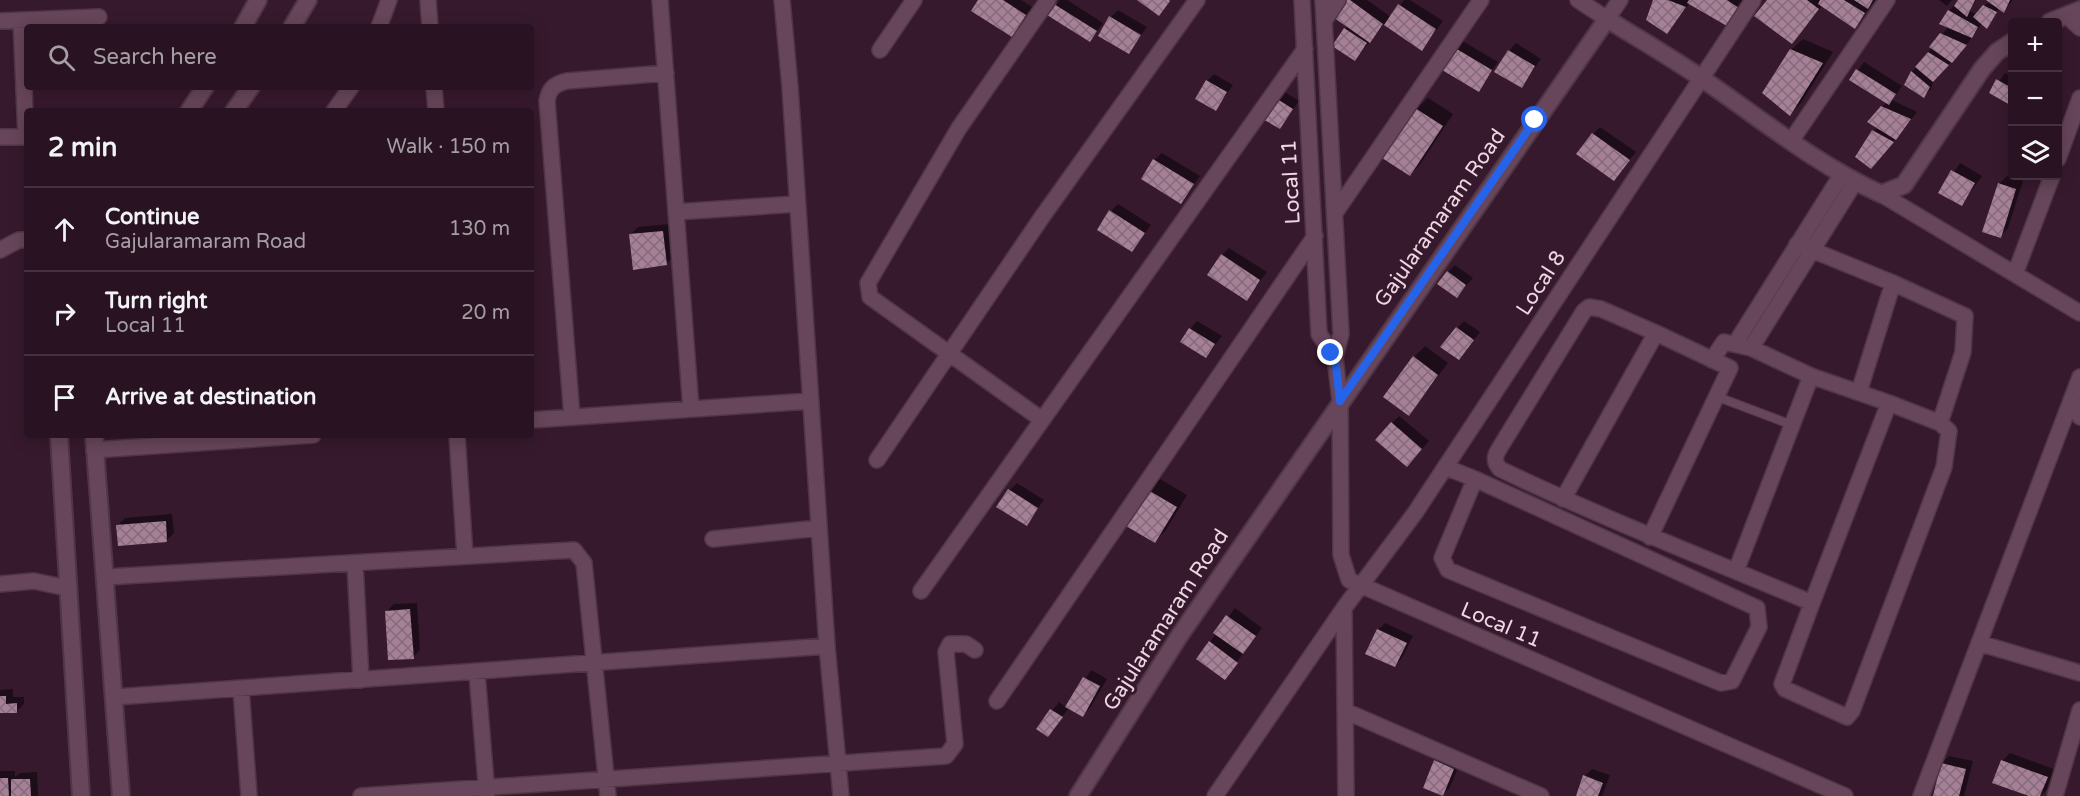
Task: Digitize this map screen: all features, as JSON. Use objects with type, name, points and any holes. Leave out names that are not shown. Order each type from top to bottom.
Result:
[{"type":"main road","points":[[245,24],[258,0]]},
{"type":"main road","points":[[294,24],[308,0]]},
{"type":"main road","points":[[1607,19],[1702,79],[1848,178],[1881,194],[1904,185],[1982,69],[1997,52],[2008,45]]},
{"type":"main road","name":"Gajularamaram Road","points":[[1078,796],[1180,635],[1340,401],[1607,19]]},
{"type":"main road","points":[[191,108],[203,90]]},
{"type":"main road","points":[[236,108],[249,90]]},
{"type":"main road","points":[[58,438],[81,796]]},
{"type":"main road","points":[[94,443],[121,796]]},
{"type":"street","points":[[380,24],[388,0]]},
{"type":"street","points":[[428,0],[430,24]]},
{"type":"street","points":[[660,0],[691,409]]},
{"type":"street","points":[[782,0],[827,646],[842,796]]},
{"type":"street","points":[[880,50],[914,0]]},
{"type":"street","points":[[1041,419],[870,297],[868,283],[959,128],[1048,0]]},
{"type":"street","points":[[877,460],[1042,217],[1197,0]]},
{"type":"street","name":"Local 11","points":[[1302,0],[1319,334],[1335,357]]},
{"type":"street","name":"Local 11","points":[[1323,0],[1341,334],[1335,357],[1340,401],[1341,555],[1349,580],[1360,587],[1845,796]]},
{"type":"street","points":[[1324,21],[1338,0]]},
{"type":"street","points":[[1335,213],[1481,0]]},
{"type":"street","points":[[1578,0],[1607,19],[1620,0]]},
{"type":"street","name":"Local 8","points":[[1215,796],[1344,608],[1445,467],[1753,0]]},
{"type":"street","points":[[1791,141],[1887,0]]},
{"type":"street","points":[[2073,13],[2080,28]]},
{"type":"street","points":[[0,21],[99,17]]},
{"type":"street","points":[[21,20],[24,78]]},
{"type":"street","points":[[921,591],[1305,49]]},
{"type":"street","points":[[572,417],[547,101],[549,91],[557,83],[567,81],[666,73]]},
{"type":"street","points":[[25,90],[26,108]]},
{"type":"street","points":[[336,108],[349,90]]},
{"type":"street","points":[[434,90],[436,108]]},
{"type":"street","points":[[2062,148],[2080,98]]},
{"type":"street","points":[[0,137],[24,137]]},
{"type":"street","points":[[1312,179],[1333,177]]},
{"type":"street","points":[[1735,344],[1804,248],[1848,178]]},
{"type":"street","points":[[2015,274],[2050,180]]},
{"type":"street","points":[[1881,194],[2080,313]]},
{"type":"street","points":[[676,212],[796,204]]},
{"type":"street","points":[[997,701],[1315,236]]},
{"type":"street","points":[[0,250],[19,240],[24,240]]},
{"type":"street","points":[[1804,248],[1893,283],[1965,316],[1963,352],[1940,423]]},
{"type":"street","points":[[1751,348],[1804,248]]},
{"type":"street","points":[[1859,392],[1893,283]]},
{"type":"street","points":[[1650,537],[1730,368],[1601,309],[1589,307],[1584,311],[1495,455],[1495,463],[1500,469],[1563,500],[1650,537],[1812,603]]},
{"type":"street","points":[[1563,500],[1656,333]]},
{"type":"street","points":[[1712,360],[1724,342],[1751,348],[1811,376],[1859,392],[1889,403],[1940,423],[1949,431],[1944,467],[1852,711],[1847,717],[1785,689],[1782,684],[1889,403]]},
{"type":"street","points":[[1736,571],[1811,376]]},
{"type":"street","points":[[1921,796],[2080,377]]},
{"type":"street","points":[[2071,400],[2080,417]]},
{"type":"street","points":[[534,420],[810,401]]},
{"type":"street","points":[[94,443],[220,438]]},
{"type":"street","points":[[457,438],[465,556]]},
{"type":"street","points":[[1445,467],[1475,479],[1757,608],[1759,627],[1732,681],[1720,683],[1448,570],[1442,558],[1475,479]]},
{"type":"street","points":[[713,539],[819,528]]},
{"type":"street","points":[[106,577],[574,550],[584,563],[607,788]]},
{"type":"street","points":[[355,562],[361,680]]},
{"type":"street","points":[[0,584],[34,581],[67,588]]},
{"type":"street","points":[[1344,608],[1346,796]]},
{"type":"street","points":[[361,796],[607,788],[837,764],[946,756],[955,744],[945,652],[950,644],[956,643],[975,650]]},
{"type":"street","points":[[1979,643],[2080,673]]},
{"type":"street","points":[[115,697],[477,673],[827,646]]},
{"type":"street","points":[[477,673],[486,791]]},
{"type":"street","points":[[241,689],[249,796]]},
{"type":"street","points":[[2055,796],[2080,710]]},
{"type":"street","points":[[1345,711],[1541,796]]},
{"type":"lane","points":[[1718,397],[1793,426]]},
{"type":"building","points":[[978,0],[1003,0],[1026,15],[1012,37],[971,11]]},
{"type":"building","points":[[1137,0],[1169,0],[1170,1],[1159,16]]},
{"type":"building","points":[[1340,0],[1350,0],[1383,24],[1370,43],[1330,15]]},
{"type":"building","points":[[1653,0],[1668,0],[1686,7],[1667,34],[1646,20]]},
{"type":"building","points":[[1689,0],[1727,0],[1742,10],[1727,26],[1687,3]]},
{"type":"building","points":[[1767,0],[1807,0],[1819,9],[1792,44],[1754,16]]},
{"type":"building","points":[[1820,0],[1844,0],[1865,13],[1855,29],[1818,4]]},
{"type":"building","points":[[1854,0],[1873,0],[1868,9]]},
{"type":"building","points":[[1958,0],[1975,0],[1967,17],[1954,6]]},
{"type":"building","points":[[1986,0],[2010,0],[2004,13]]},
{"type":"building","points":[[1054,4],[1097,31],[1090,42],[1047,15]]},
{"type":"building","points":[[1398,4],[1436,29],[1422,51],[1384,25]]},
{"type":"building","points":[[1983,5],[1997,12],[1987,29],[1973,17]]},
{"type":"building","points":[[1948,10],[1978,27],[1972,38],[1939,24]]},
{"type":"building","points":[[1109,16],[1141,35],[1129,54],[1098,36]]},
{"type":"building","points":[[1344,28],[1367,43],[1355,61],[1332,46]]},
{"type":"building","points":[[1940,33],[1967,45],[1952,63],[1929,47]]},
{"type":"building","points":[[1450,45],[1492,70],[1479,92],[1437,67]]},
{"type":"building","points":[[1790,49],[1823,63],[1790,116],[1762,93]]},
{"type":"building","points":[[1508,50],[1535,66],[1522,88],[1494,72]]},
{"type":"building","points":[[1928,52],[1949,65],[1933,82],[1915,67]]},
{"type":"building","points":[[1856,69],[1896,94],[1889,105],[1849,80]]},
{"type":"building","points":[[1911,71],[1930,87],[1924,98],[1904,85]]},
{"type":"building","points":[[1996,79],[2008,86],[2008,104],[1989,93]]},
{"type":"building","points":[[1206,80],[1227,92],[1216,111],[1195,99]]},
{"type":"building","points":[[1274,97],[1293,109],[1280,129],[1261,118]]},
{"type":"building","points":[[1881,106],[1911,119],[1896,140],[1867,122]]},
{"type":"building","points":[[1415,108],[1443,126],[1410,176],[1382,158]]},
{"type":"building","points":[[1872,130],[1894,142],[1871,169],[1855,157]]},
{"type":"building","points":[[1592,133],[1630,160],[1614,181],[1576,154]]},
{"type":"building","points":[[1153,159],[1194,184],[1181,204],[1141,179]]},
{"type":"building","points":[[1951,170],[1975,183],[1962,206],[1938,193]]},
{"type":"building","points":[[1998,183],[2016,189],[2001,238],[1982,232]]},
{"type":"building","points":[[1109,210],[1145,233],[1132,252],[1097,230]]},
{"type":"building","points":[[663,231],[667,265],[633,270],[629,234]]},
{"type":"building","points":[[1221,254],[1260,280],[1247,301],[1207,275]]},
{"type":"building","points":[[1447,271],[1466,285],[1457,298],[1437,284]]},
{"type":"building","points":[[1456,327],[1474,340],[1459,360],[1440,347]]},
{"type":"building","points":[[1189,328],[1215,344],[1206,358],[1180,342]]},
{"type":"building","points":[[1413,356],[1438,375],[1409,416],[1383,397]]},
{"type":"building","points":[[1391,422],[1422,449],[1407,467],[1375,440]]},
{"type":"building","points":[[1008,489],[1038,508],[1027,526],[996,507]]},
{"type":"building","points":[[1148,490],[1177,507],[1155,543],[1126,526]]},
{"type":"building","points":[[166,521],[167,542],[118,546],[116,525]]},
{"type":"building","points":[[410,609],[414,659],[388,660],[385,611]]},
{"type":"building","points":[[1226,615],[1256,636],[1243,654],[1213,633]]},
{"type":"building","points":[[1377,629],[1407,643],[1395,667],[1365,654]]},
{"type":"building","points":[[1209,641],[1238,663],[1225,680],[1196,659]]},
{"type":"building","points":[[1083,677],[1100,686],[1083,717],[1065,707]]},
{"type":"building","points":[[0,696],[6,696],[6,704],[17,703],[17,713],[0,713]]},
{"type":"building","points":[[1050,709],[1063,717],[1048,737],[1036,729]]},
{"type":"building","points":[[1434,760],[1454,769],[1443,796],[1423,788]]},
{"type":"building","points":[[2001,760],[2048,777],[2040,796],[2029,796],[1992,783]]},
{"type":"building","points":[[1941,763],[1966,769],[1959,796],[1933,796]]},
{"type":"building","points":[[1583,775],[1603,783],[1598,796],[1576,796]]},
{"type":"building","points":[[0,778],[8,778],[9,796],[0,796]]},
{"type":"building","points":[[11,779],[30,779],[31,796],[11,796]]},
{"type":"route","points":[[1331,353],[1335,357],[1340,401],[1535,120]]}]
